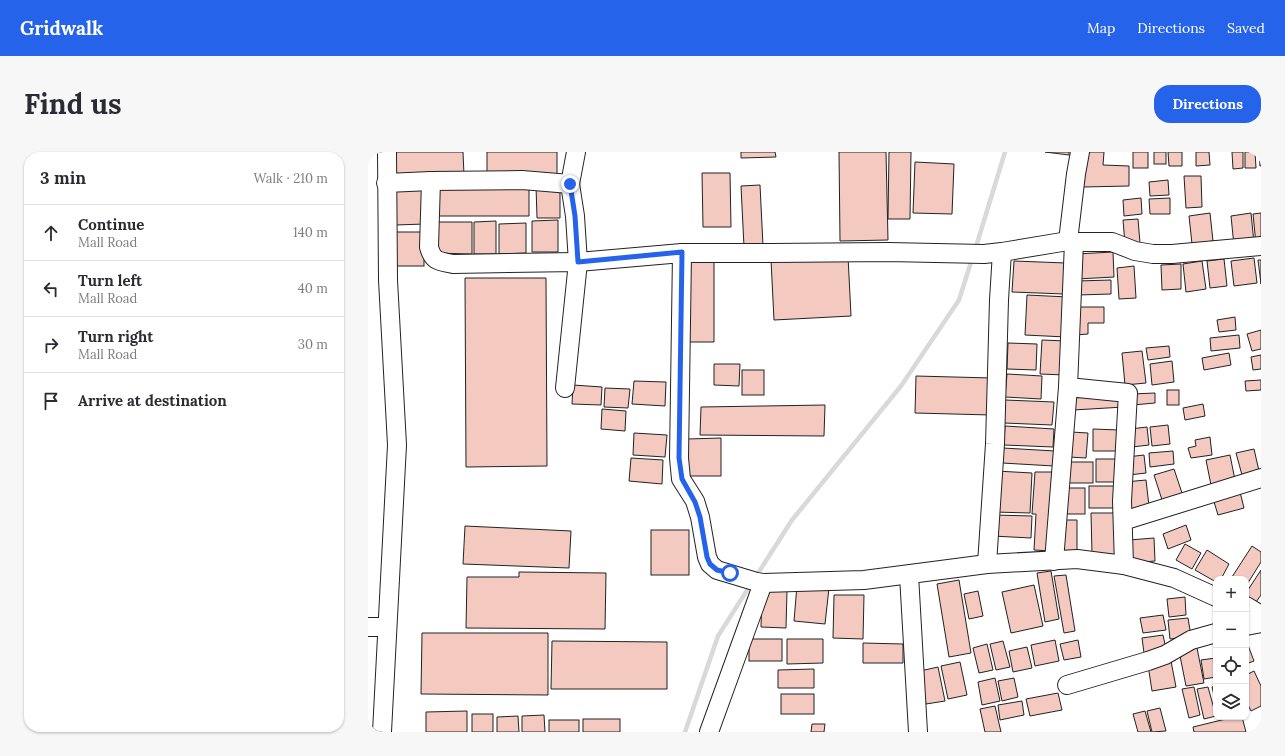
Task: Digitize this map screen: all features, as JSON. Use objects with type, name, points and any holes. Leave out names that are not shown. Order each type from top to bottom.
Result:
[{"type":"street","points":[[382,732],[397,445],[388,280],[386,152]]},
{"type":"street","points":[[565,388],[578,262],[575,216],[570,184],[576,152]]},
{"type":"street","points":[[1054,561],[1068,387],[1071,241],[1076,174],[1080,152]]},
{"type":"street","points":[[386,183],[522,180],[570,184]]},
{"type":"street","points":[[431,181],[429,247],[431,255],[435,259],[453,264],[578,262],[682,252],[770,254],[888,252],[993,253],[1071,241],[1112,242],[1135,251],[1153,254],[1172,254],[1261,246]]},
{"type":"street","points":[[682,252],[679,458],[682,479],[697,507],[700,517],[707,557],[710,564],[717,570],[760,582],[864,580],[987,564],[1077,559],[1124,565],[1174,578],[1213,596]]},
{"type":"street","points":[[987,564],[995,444],[999,300],[993,253]]},
{"type":"street","points":[[1068,387],[1128,393],[1122,501],[1124,565]]},
{"type":"street","points":[[1123,521],[1261,478]]},
{"type":"street","points":[[909,575],[918,732]]},
{"type":"street","points":[[709,732],[760,582]]},
{"type":"street","points":[[1249,608],[1261,614]]},
{"type":"street","points":[[1249,625],[1261,623]]},
{"type":"street","points":[[368,627],[387,627]]},
{"type":"street","points":[[1067,685],[1148,661],[1165,655],[1191,640],[1213,634]]},
{"type":"building","points":[[395,152],[463,152],[464,175],[396,177]]},
{"type":"building","points":[[487,152],[557,152],[557,177],[487,178]]},
{"type":"building","points":[[741,152],[775,152],[776,157],[741,158]]},
{"type":"building","points":[[839,152],[886,152],[888,240],[840,241]]},
{"type":"building","points":[[889,152],[911,152],[910,219],[888,219]]},
{"type":"building","points":[[1045,152],[1069,152],[1069,155]]},
{"type":"building","points":[[1086,152],[1104,152],[1103,165],[1129,166],[1129,186],[1083,187]]},
{"type":"building","points":[[1133,152],[1148,152],[1148,168],[1133,168]]},
{"type":"building","points":[[1154,152],[1166,152],[1166,164],[1154,164]]},
{"type":"building","points":[[1168,152],[1182,152],[1182,166],[1169,166]]},
{"type":"building","points":[[1196,152],[1209,152],[1210,165],[1196,166]]},
{"type":"building","points":[[1232,152],[1243,152],[1243,168],[1233,169]]},
{"type":"building","points":[[1245,152],[1255,152],[1256,168],[1245,168]]},
{"type":"building","points":[[1259,152],[1261,152],[1261,166],[1260,166]]},
{"type":"building","points":[[915,162],[954,164],[952,214],[913,213]]},
{"type":"building","points":[[702,173],[730,173],[731,227],[703,227]]},
{"type":"building","points":[[1184,176],[1201,176],[1202,207],[1186,208]]},
{"type":"building","points":[[1168,180],[1169,195],[1150,196],[1149,182]]},
{"type":"building","points":[[529,183],[529,216],[438,216],[438,184]]},
{"type":"building","points":[[760,185],[763,246],[744,247],[741,186]]},
{"type":"building","points":[[536,186],[560,186],[560,218],[537,218]]},
{"type":"building","points":[[395,187],[425,187],[425,224],[395,225]]},
{"type":"building","points":[[1141,198],[1142,214],[1124,216],[1123,200]]},
{"type":"building","points":[[1170,198],[1170,214],[1150,214],[1149,199]]},
{"type":"building","points":[[1210,213],[1213,241],[1192,244],[1189,216]]},
{"type":"building","points":[[1251,213],[1254,243],[1234,246],[1231,216]]},
{"type":"building","points":[[1261,213],[1261,243],[1256,244],[1253,214]]},
{"type":"building","points":[[1138,219],[1140,243],[1125,244],[1123,220]]},
{"type":"building","points":[[558,220],[558,252],[532,252],[532,221]]},
{"type":"building","points":[[496,221],[496,254],[474,254],[474,222]]},
{"type":"building","points":[[433,222],[472,222],[472,254],[433,253]]},
{"type":"building","points":[[526,223],[526,253],[499,254],[499,224]]},
{"type":"building","points":[[396,232],[424,232],[424,266],[396,266]]},
{"type":"building","points":[[1113,252],[1114,277],[1077,279],[1076,254]]},
{"type":"building","points":[[848,256],[851,316],[774,320],[771,260]]},
{"type":"building","points":[[685,258],[714,258],[714,342],[684,342]]},
{"type":"building","points":[[1254,258],[1257,283],[1234,286],[1231,261]]},
{"type":"building","points":[[1224,259],[1227,286],[1210,288],[1207,261]]},
{"type":"building","points":[[1258,260],[1261,260],[1261,284]]},
{"type":"building","points":[[1014,261],[1066,263],[1064,294],[1012,292]]},
{"type":"building","points":[[1202,261],[1206,289],[1186,292],[1183,264]]},
{"type":"building","points":[[1181,264],[1181,289],[1162,290],[1161,265]]},
{"type":"building","points":[[1134,266],[1136,298],[1119,299],[1117,268]]},
{"type":"building","points":[[465,278],[546,278],[547,466],[466,467]]},
{"type":"building","points":[[1111,280],[1111,294],[1078,295],[1077,281]]},
{"type":"building","points":[[1027,295],[1068,297],[1066,337],[1025,335]]},
{"type":"building","points":[[1075,307],[1104,307],[1104,323],[1088,323],[1088,334],[1075,335]]},
{"type":"building","points":[[1235,317],[1236,330],[1219,332],[1217,320]]},
{"type":"building","points":[[1261,330],[1261,349],[1252,351],[1247,334]]},
{"type":"building","points":[[1239,335],[1240,348],[1211,351],[1210,338]]},
{"type":"building","points":[[1042,340],[1066,341],[1065,375],[1040,374]]},
{"type":"building","points":[[1008,343],[1037,344],[1036,370],[1007,369]]},
{"type":"building","points":[[1169,346],[1170,357],[1148,360],[1146,348]]},
{"type":"building","points":[[1142,351],[1146,383],[1125,385],[1122,353]]},
{"type":"building","points":[[1229,353],[1231,365],[1204,370],[1202,358]]},
{"type":"building","points":[[1261,355],[1261,369],[1253,370],[1251,357]]},
{"type":"building","points":[[1172,361],[1174,382],[1152,385],[1150,364]]},
{"type":"building","points":[[714,364],[740,364],[739,386],[714,385]]},
{"type":"building","points":[[742,370],[764,370],[764,395],[742,395]]},
{"type":"building","points":[[1007,374],[1042,376],[1041,399],[1005,397]]},
{"type":"building","points":[[916,376],[992,378],[991,415],[915,413]]},
{"type":"building","points":[[1261,380],[1261,390],[1246,391],[1245,381]]},
{"type":"building","points":[[634,381],[666,382],[665,406],[632,404]]},
{"type":"building","points":[[573,385],[602,387],[601,405],[572,404]]},
{"type":"building","points":[[605,388],[630,389],[628,408],[604,407]]},
{"type":"building","points":[[1167,390],[1179,390],[1179,405],[1167,405]]},
{"type":"building","points":[[1155,393],[1155,403],[1133,405],[1132,394]]},
{"type":"building","points":[[1124,395],[1124,407],[1073,410],[1073,398]]},
{"type":"building","points":[[1005,400],[1054,402],[1052,425],[1004,423]]},
{"type":"building","points":[[1203,404],[1205,416],[1185,420],[1183,408]]},
{"type":"building","points":[[825,405],[824,436],[700,435],[701,407]]},
{"type":"building","points":[[602,409],[626,411],[625,431],[601,429]]},
{"type":"building","points":[[1168,425],[1170,444],[1152,446],[1150,427]]},
{"type":"building","points":[[1005,426],[1054,429],[1053,447],[1004,445]]},
{"type":"building","points":[[1147,427],[1149,445],[1132,447],[1130,429]]},
{"type":"building","points":[[1093,429],[1119,430],[1119,451],[1093,451]]},
{"type":"building","points":[[1071,432],[1088,433],[1086,458],[1069,457]]},
{"type":"building","points":[[634,433],[667,435],[665,457],[633,455]]},
{"type":"building","points":[[1210,437],[1212,455],[1191,458],[1188,448],[1196,446],[1195,440]]},
{"type":"building","points":[[721,438],[721,476],[687,476],[687,439]]},
{"type":"building","points":[[1003,448],[1055,451],[1054,466],[1002,463]]},
{"type":"building","points":[[1254,449],[1259,471],[1242,475],[1236,453]]},
{"type":"building","points":[[1173,451],[1174,464],[1150,467],[1149,453]]},
{"type":"building","points":[[1144,455],[1146,473],[1129,475],[1127,457]]},
{"type":"building","points":[[1230,455],[1235,480],[1211,485],[1206,460]]},
{"type":"building","points":[[631,458],[663,460],[662,484],[629,481]]},
{"type":"building","points":[[1096,459],[1120,459],[1120,482],[1096,482]]},
{"type":"building","points":[[1066,462],[1093,462],[1093,483],[1066,483]]},
{"type":"building","points":[[1174,469],[1183,496],[1163,503],[1154,475]]},
{"type":"building","points":[[996,471],[1032,473],[1030,513],[994,512]]},
{"type":"building","points":[[1035,472],[1056,472],[1052,551],[1034,550],[1036,514],[1032,514]]},
{"type":"building","points":[[1146,480],[1149,506],[1128,509],[1125,482]]},
{"type":"building","points":[[1089,486],[1115,486],[1115,508],[1089,508]]},
{"type":"building","points":[[1065,488],[1085,488],[1085,514],[1065,514]]},
{"type":"building","points":[[1239,488],[1244,508],[1218,515],[1212,495]]},
{"type":"building","points":[[1091,513],[1120,513],[1121,556],[1092,554]]},
{"type":"building","points":[[994,515],[1032,516],[1031,538],[992,536]]},
{"type":"building","points":[[1061,520],[1077,520],[1077,554],[1060,554]]},
{"type":"building","points":[[1186,525],[1191,540],[1168,549],[1163,534]]},
{"type":"building","points":[[465,526],[571,531],[569,568],[463,564]]},
{"type":"building","points":[[651,530],[689,530],[689,575],[651,575]]},
{"type":"building","points":[[1154,538],[1155,561],[1131,563],[1129,540]]},
{"type":"building","points":[[1185,544],[1201,553],[1192,569],[1176,560]]},
{"type":"building","points":[[1252,546],[1261,552],[1261,562],[1249,581],[1249,576],[1233,576]]},
{"type":"building","points":[[1207,550],[1229,564],[1223,576],[1213,576],[1213,580],[1195,570]]},
{"type":"building","points":[[1261,570],[1261,595],[1256,602],[1249,598],[1249,588]]},
{"type":"building","points":[[1051,571],[1059,619],[1045,622],[1037,573]]},
{"type":"building","points":[[519,572],[606,573],[605,629],[466,628],[467,577],[519,577]]},
{"type":"building","points":[[1066,575],[1075,631],[1064,633],[1054,576]]},
{"type":"building","points":[[959,580],[971,653],[949,657],[937,584]]},
{"type":"building","points":[[797,585],[829,588],[825,624],[794,621]]},
{"type":"building","points":[[1034,585],[1043,626],[1011,633],[1002,592]]},
{"type":"building","points":[[762,591],[787,591],[786,628],[761,627]]},
{"type":"building","points":[[978,591],[983,616],[969,619],[964,594]]},
{"type":"building","points":[[834,595],[864,595],[863,639],[833,638]]},
{"type":"building","points":[[1185,597],[1186,615],[1169,617],[1167,599]]},
{"type":"building","points":[[1163,615],[1166,630],[1143,633],[1140,618]]},
{"type":"building","points":[[1188,618],[1191,636],[1170,639],[1168,620]]},
{"type":"building","points":[[422,633],[548,633],[548,695],[421,694]]},
{"type":"building","points":[[1163,635],[1166,649],[1144,653],[1142,638]]},
{"type":"building","points":[[749,639],[782,639],[782,661],[749,661]]},
{"type":"building","points":[[787,639],[823,639],[823,663],[787,664]]},
{"type":"building","points":[[1055,640],[1059,661],[1035,666],[1031,645]]},
{"type":"building","points":[[1078,640],[1081,657],[1064,660],[1060,644]]},
{"type":"building","points":[[552,641],[667,642],[667,689],[551,689]]},
{"type":"building","points":[[1003,641],[1010,667],[996,670],[990,644]]},
{"type":"building","points":[[863,643],[903,644],[903,663],[863,663]]},
{"type":"building","points":[[987,644],[993,670],[979,673],[973,648]]},
{"type":"building","points":[[1027,647],[1032,668],[1013,672],[1009,651]]},
{"type":"building","points":[[1197,648],[1204,683],[1186,686],[1179,651]]},
{"type":"building","points":[[1249,648],[1254,661],[1249,663]]},
{"type":"building","points":[[1213,658],[1213,678],[1204,679],[1201,660]]},
{"type":"building","points":[[1171,661],[1176,687],[1152,691],[1148,665]]},
{"type":"building","points":[[960,662],[967,695],[948,699],[941,666]]},
{"type":"building","points":[[938,667],[945,701],[926,704],[920,671]]},
{"type":"building","points":[[814,669],[814,688],[778,688],[778,670]]},
{"type":"building","points":[[1254,671],[1261,686],[1261,706],[1251,711],[1249,707],[1249,674]]},
{"type":"building","points":[[995,678],[1000,701],[982,705],[978,682]]},
{"type":"building","points":[[1014,678],[1018,697],[1002,701],[998,681]]},
{"type":"building","points":[[1194,687],[1200,715],[1189,718],[1182,689]]},
{"type":"building","points":[[1208,687],[1213,705],[1213,717],[1204,719],[1197,689]]},
{"type":"building","points":[[1058,693],[1062,710],[1030,716],[1026,699]]},
{"type":"building","points":[[781,694],[814,694],[814,714],[781,714]]},
{"type":"building","points":[[1022,701],[1024,715],[1000,720],[998,705]]},
{"type":"building","points":[[995,706],[1001,732],[985,732],[980,709]]},
{"type":"building","points":[[1160,708],[1166,731],[1152,732],[1147,711]]},
{"type":"building","points":[[467,711],[467,732],[426,732],[426,712]]},
{"type":"building","points":[[1145,711],[1151,732],[1138,732],[1133,714]]},
{"type":"building","points":[[472,714],[493,714],[493,732],[472,732]]},
{"type":"building","points":[[544,715],[545,732],[522,732],[522,716]]},
{"type":"building","points":[[518,716],[519,732],[497,732],[497,717]]},
{"type":"building","points":[[583,719],[620,719],[620,732],[583,732]]},
{"type":"building","points":[[549,720],[579,720],[579,732],[549,732]]},
{"type":"building","points":[[1222,720],[1243,720],[1246,732],[1194,732],[1193,727]]},
{"type":"building","points":[[812,724],[825,724],[824,732],[811,732]]},
{"type":"waterway","points":[[975,250],[1005,152]]},
{"type":"waterway","points":[[755,578],[792,520],[901,386],[959,300],[972,259]]},
{"type":"waterway","points":[[685,732],[718,636],[751,584]]},
{"type":"route","points":[[570,184],[575,216],[578,262],[682,252],[679,458],[682,479],[695,502],[700,517],[707,557],[710,564],[717,570],[730,573]]}]
